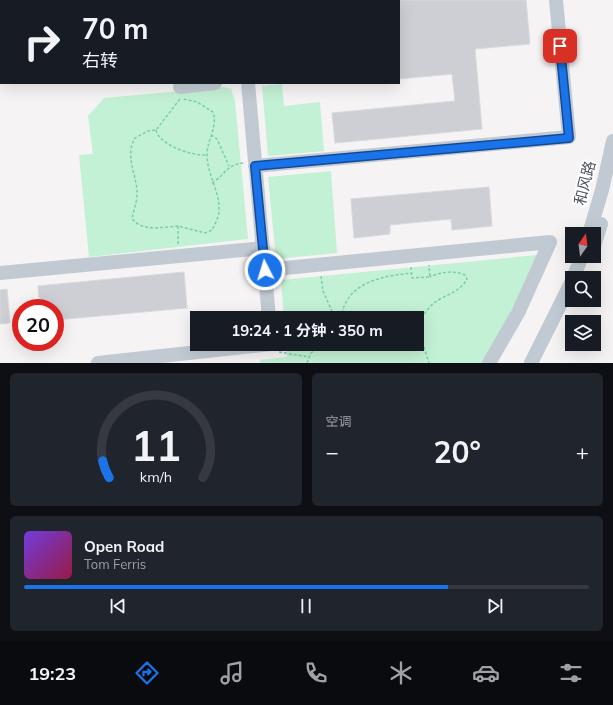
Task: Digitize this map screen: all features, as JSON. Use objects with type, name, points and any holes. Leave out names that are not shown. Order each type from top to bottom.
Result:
[{"type":"street","points":[[255,164],[569,138],[556,0]]},
{"type":"street","points":[[180,93],[212,84]]},
{"type":"street","points":[[248,84],[268,311]]},
{"type":"street","name":"和风路","points":[[591,227],[602,190],[613,141]]},
{"type":"street","name":"和风路","points":[[600,227],[613,183]]},
{"type":"street","points":[[265,270],[550,242],[518,313],[489,363]]},
{"type":"street","points":[[0,273],[263,248]]},
{"type":"street","points":[[531,363],[565,295]]},
{"type":"street","points":[[542,363],[570,307]]},
{"type":"street","points":[[98,363],[207,351]]},
{"type":"path","points":[[180,93],[213,112],[215,128],[211,135],[207,155],[219,210],[212,230],[205,233],[178,226],[141,226],[135,223],[132,218],[137,192],[131,166],[132,143],[140,134],[156,130],[180,93]]},
{"type":"path","points":[[156,130],[157,135],[164,142],[190,153],[207,155]]},
{"type":"path","points":[[211,135],[217,139],[229,166]]},
{"type":"path","points":[[212,183],[220,178],[229,166],[234,164],[255,164]]},
{"type":"path","points":[[178,226],[178,256]]},
{"type":"path","points":[[428,254],[430,277]]},
{"type":"path","points":[[410,255],[412,278],[430,277],[445,272],[460,273],[465,275],[467,279],[464,286],[432,304],[424,314]]},
{"type":"path","points":[[320,264],[323,291],[333,311]]},
{"type":"path","points":[[342,311],[353,294],[365,284],[379,278],[412,274]]},
{"type":"path","points":[[424,347],[429,363]]},
{"type":"path","points":[[276,351],[309,358]]},
{"type":"path","points":[[308,363],[311,353],[313,351]]},
{"type":"green space","points":[[282,84],[284,106],[320,102],[324,151],[268,156],[262,86]]},
{"type":"green space","points":[[224,87],[231,89],[235,101],[248,239],[89,257],[79,155],[93,154],[88,116],[104,98]]},
{"type":"green space","points":[[331,171],[337,253],[276,259],[268,177]]},
{"type":"green space","points":[[537,255],[526,292],[484,363],[260,363],[260,360],[287,357],[287,351],[424,351],[424,311],[283,311],[281,280]]},
{"type":"building","points":[[400,0],[526,0],[530,44],[475,49],[482,129],[335,143],[332,113],[455,101],[452,74],[400,79]]},
{"type":"building","points":[[489,187],[492,226],[452,230],[451,219],[390,225],[390,234],[354,238],[351,199]]},
{"type":"building","points":[[184,272],[187,308],[64,319],[64,299],[39,299],[38,286]]},
{"type":"building","points":[[7,289],[10,323],[0,324],[0,290]]},
{"type":"route","points":[[265,270],[255,166],[569,138],[560,46]]}]
